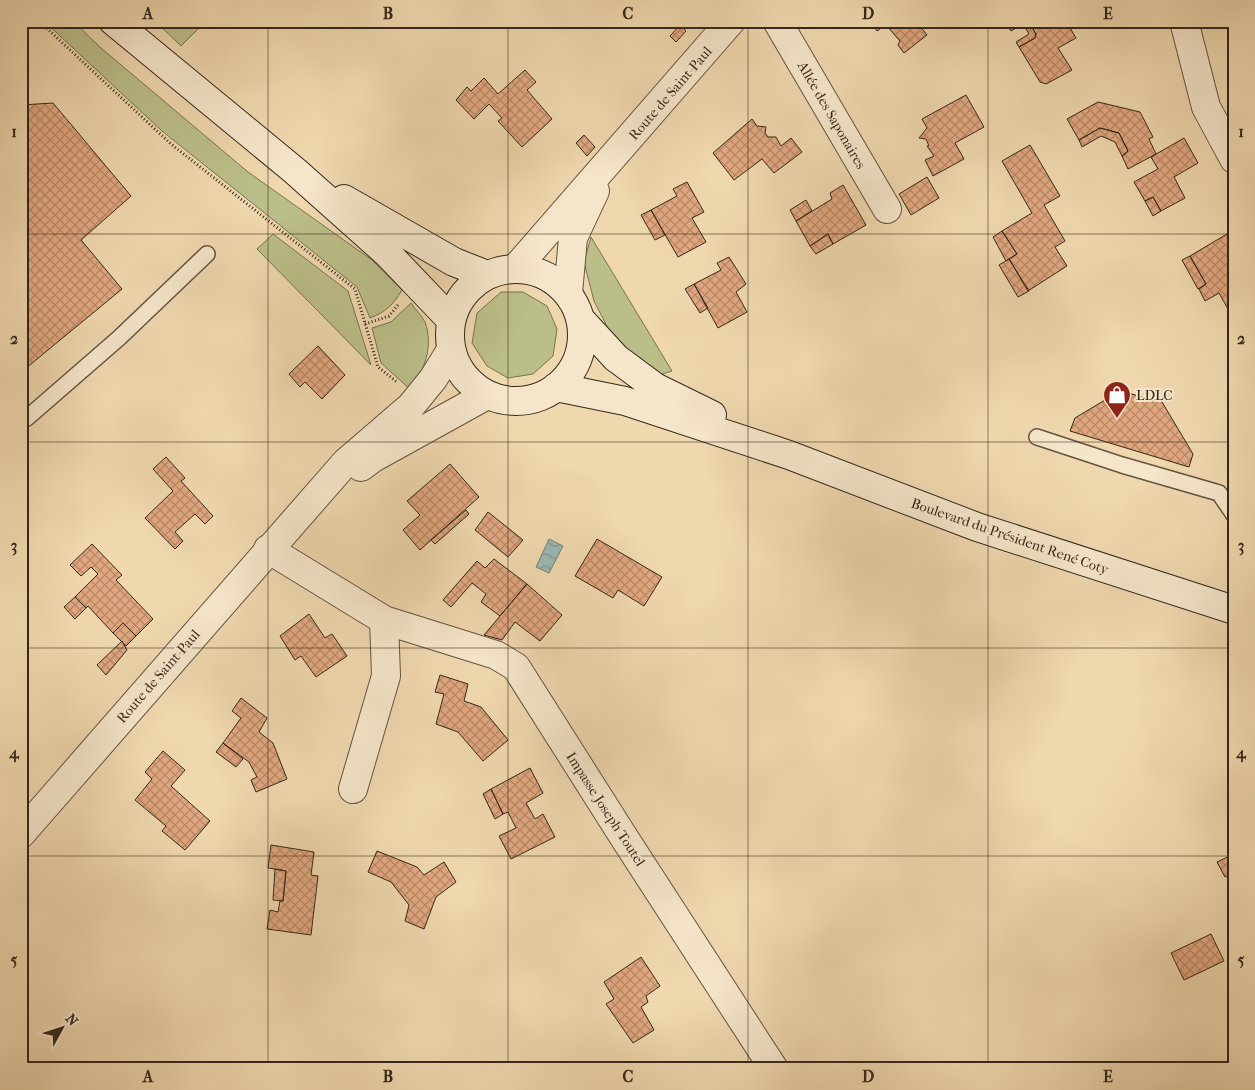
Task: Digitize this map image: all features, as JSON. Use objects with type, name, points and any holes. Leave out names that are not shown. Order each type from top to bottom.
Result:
[{"type":"street","points":[[113,21],[295,171],[388,254],[451,320]]},
{"type":"street","name":"Route de Saint-Paul","points":[[516,268],[608,165],[731,21]]},
{"type":"street","name":"Allée des Saponaires","points":[[777,21],[886,209]]},
{"type":"street","points":[[1184,21],[1206,107],[1234,159]]},
{"type":"street","name":"Route de Saint-Paul","points":[[568,294],[573,238],[608,165]]},
{"type":"street","points":[[295,171],[454,262],[487,275]]},
{"type":"street","points":[[516,268],[545,275],[568,294],[581,320],[581,350],[570,371],[556,387],[545,395],[516,402],[487,395],[464,376],[451,350],[451,320],[464,293],[487,275],[516,268]]},
{"type":"street","name":"Boulevard du Président René Coty","points":[[581,320],[616,358],[656,386],[789,454]]},
{"type":"street","name":"Route de Saint-Paul","points":[[21,834],[295,518],[346,462],[416,399],[433,379],[451,350]]},
{"type":"street","name":"Boulevard du Président René Coty","points":[[556,387],[625,401],[789,454],[977,528],[1234,610]]},
{"type":"street","name":"Route de Saint-Paul","points":[[295,518],[373,458],[487,395]]},
{"type":"street","name":"Impasse Joseph Toutel","points":[[268,550],[384,620],[496,655],[516,667],[624,839],[774,1069]]},
{"type":"street","points":[[353,789],[386,676],[384,620]]},
{"type":"lane","points":[[21,419],[27,418],[119,338],[207,254]]},
{"type":"lane","points":[[1037,437],[1122,465],[1220,493],[1234,515]]},
{"type":"path","points":[[39,21],[171,144],[355,289],[378,367],[416,399]]},
{"type":"green space","points":[[44,21],[73,21],[101,48],[248,172],[372,260],[402,290],[395,300],[385,310],[370,318],[357,287],[162,131]]},
{"type":"green space","points":[[155,21],[206,21],[181,46]]},
{"type":"green space","points":[[273,234],[348,291],[371,365],[257,249]]},
{"type":"green space","points":[[591,237],[672,371],[659,375],[614,340],[594,301],[584,262]]},
{"type":"green space","points":[[501,292],[523,292],[547,306],[557,329],[553,356],[533,374],[508,378],[487,366],[472,343],[477,313]]},
{"type":"green space","points":[[411,303],[425,322],[428,331],[428,349],[424,366],[411,390],[381,363],[372,328],[391,322]]},
{"type":"water","points":[[549,539],[563,546],[549,573],[536,567]]},
{"type":"building","points":[[870,21],[916,21],[927,35],[904,53],[898,45],[900,41],[886,25],[877,31]]},
{"type":"building","points":[[1016,21],[1028,21],[1036,34],[1035,38],[1019,47],[1016,42],[1029,34],[1023,24],[1011,31],[1007,26]]},
{"type":"building","points":[[1028,21],[1045,21],[1046,23],[1050,21],[1066,21],[1076,38],[1058,48],[1072,70],[1046,84],[1040,82],[1019,47],[1035,38],[1036,34]]},
{"type":"building","points":[[1135,21],[1153,21],[1153,22],[1136,26]]},
{"type":"building","points":[[680,25],[686,31],[676,42],[670,36]]},
{"type":"building","points":[[525,70],[536,82],[527,90],[552,119],[522,147],[498,121],[502,118],[489,104],[474,119],[456,100],[467,87],[471,91],[484,78],[498,94]]},
{"type":"building","points":[[966,95],[984,127],[955,143],[964,159],[933,176],[925,160],[934,156],[927,146],[929,146],[926,139],[919,138],[927,128],[922,119]]},
{"type":"building","points":[[1098,102],[1140,112],[1153,137],[1149,139],[1156,154],[1128,169],[1122,156],[1128,151],[1119,133],[1100,128],[1079,140],[1067,119]]},
{"type":"building","points":[[53,103],[131,196],[81,240],[122,289],[25,369],[21,364],[21,105]]},
{"type":"building","points":[[752,119],[757,126],[766,127],[765,133],[768,137],[776,137],[781,146],[791,138],[802,152],[774,173],[762,159],[734,180],[713,153]]},
{"type":"building","points":[[1100,128],[1119,133],[1128,151],[1122,156],[1115,142],[1101,136],[1082,147],[1079,140]]},
{"type":"building","points":[[584,135],[595,147],[587,156],[576,143]]},
{"type":"building","points":[[1184,138],[1198,163],[1174,177],[1185,198],[1161,211],[1153,197],[1145,201],[1134,182],[1158,169],[1151,157]]},
{"type":"building","points":[[1030,145],[1060,196],[1044,205],[1065,241],[1055,247],[1067,266],[1028,291],[1009,259],[1017,254],[1002,231],[1032,213],[1002,161]]},
{"type":"building","points":[[927,177],[939,198],[911,215],[899,194]]},
{"type":"building","points":[[687,182],[704,212],[692,218],[706,242],[678,257],[651,210],[677,196],[673,189]]},
{"type":"building","points":[[843,185],[866,225],[833,244],[828,234],[810,246],[796,221],[832,199],[830,193]]},
{"type":"building","points":[[1153,197],[1161,211],[1153,216],[1145,201]]},
{"type":"building","points":[[806,200],[812,211],[796,221],[790,210]]},
{"type":"building","points":[[651,210],[665,235],[655,240],[641,215]]},
{"type":"building","points":[[1002,231],[1017,254],[1006,261],[993,237]]},
{"type":"building","points":[[1232,231],[1234,305],[1228,309],[1219,293],[1205,301],[1199,289],[1206,284],[1190,256]]},
{"type":"building","points":[[828,234],[833,244],[816,254],[810,246]]},
{"type":"building","points":[[1190,256],[1206,284],[1198,289],[1182,260]]},
{"type":"building","points":[[729,257],[746,284],[736,292],[747,312],[718,328],[694,284],[721,270],[717,263]]},
{"type":"building","points":[[1009,259],[1029,291],[1018,297],[999,265]]},
{"type":"building","points":[[694,284],[708,308],[700,313],[685,289]]},
{"type":"building","points":[[318,346],[345,375],[322,399],[305,382],[300,387],[289,374]]},
{"type":"building","points":[[1120,391],[1162,402],[1193,454],[1189,467],[1070,431],[1075,418]]},
{"type":"building","points":[[166,457],[185,478],[181,481],[213,516],[205,524],[195,514],[175,532],[183,541],[175,549],[145,518],[173,491],[153,469]]},
{"type":"building","points":[[450,464],[479,497],[420,550],[403,530],[420,515],[407,501]]},
{"type":"building","points":[[466,510],[469,514],[435,544],[431,540]]},
{"type":"building","points":[[488,512],[523,540],[508,557],[475,530]]},
{"type":"building","points":[[597,539],[662,577],[644,606],[618,590],[613,598],[575,576]]},
{"type":"building","points":[[92,544],[122,575],[116,580],[153,619],[136,636],[123,623],[113,633],[88,606],[86,608],[75,597],[98,574],[91,567],[81,576],[70,565]]},
{"type":"building","points":[[494,559],[527,584],[500,616],[481,602],[486,594],[472,583],[451,607],[443,600],[477,561],[485,568]]},
{"type":"building","points":[[527,584],[562,615],[540,641],[515,622],[502,640],[484,635]]},
{"type":"building","points":[[75,597],[86,608],[75,619],[64,607]]},
{"type":"building","points":[[309,614],[325,638],[332,634],[347,656],[316,677],[301,656],[295,660],[280,636]]},
{"type":"building","points":[[123,623],[136,636],[126,646],[113,633]]},
{"type":"building","points":[[122,641],[127,650],[106,675],[97,665]]},
{"type":"building","points":[[440,675],[468,684],[464,701],[481,707],[508,740],[483,761],[458,732],[436,724],[444,694],[435,692]]},
{"type":"building","points":[[241,698],[267,718],[259,732],[273,743],[287,779],[256,792],[251,780],[257,777],[249,762],[223,743],[241,718],[232,711]]},
{"type":"building","points":[[223,743],[243,759],[236,767],[216,752]]},
{"type":"building","points":[[163,751],[185,770],[171,786],[210,821],[185,850],[162,831],[166,826],[135,800],[152,779],[145,772]]},
{"type":"building","points":[[530,768],[543,793],[526,803],[535,819],[543,814],[555,837],[511,859],[499,836],[516,828],[508,812],[503,814],[491,789]]},
{"type":"building","points":[[491,789],[503,814],[495,819],[483,794]]},
{"type":"building","points":[[271,845],[314,852],[311,875],[318,876],[311,935],[267,929],[270,910],[278,912],[280,901],[283,901],[286,871],[268,868]]},
{"type":"building","points":[[377,851],[417,867],[424,875],[444,862],[456,882],[436,897],[424,929],[405,921],[409,905],[391,882],[368,872]]},
{"type":"building","points":[[1232,855],[1234,873],[1225,877],[1217,862]]},
{"type":"building","points":[[275,869],[286,871],[283,901],[273,900]]},
{"type":"building","points":[[1211,934],[1224,961],[1184,980],[1171,953]]},
{"type":"building","points":[[641,957],[660,986],[646,996],[648,1002],[641,1007],[654,1030],[633,1043],[606,1004],[614,999],[604,982]]},
{"type":"place","name":"LDLC","points":[[1117,419]]}]
